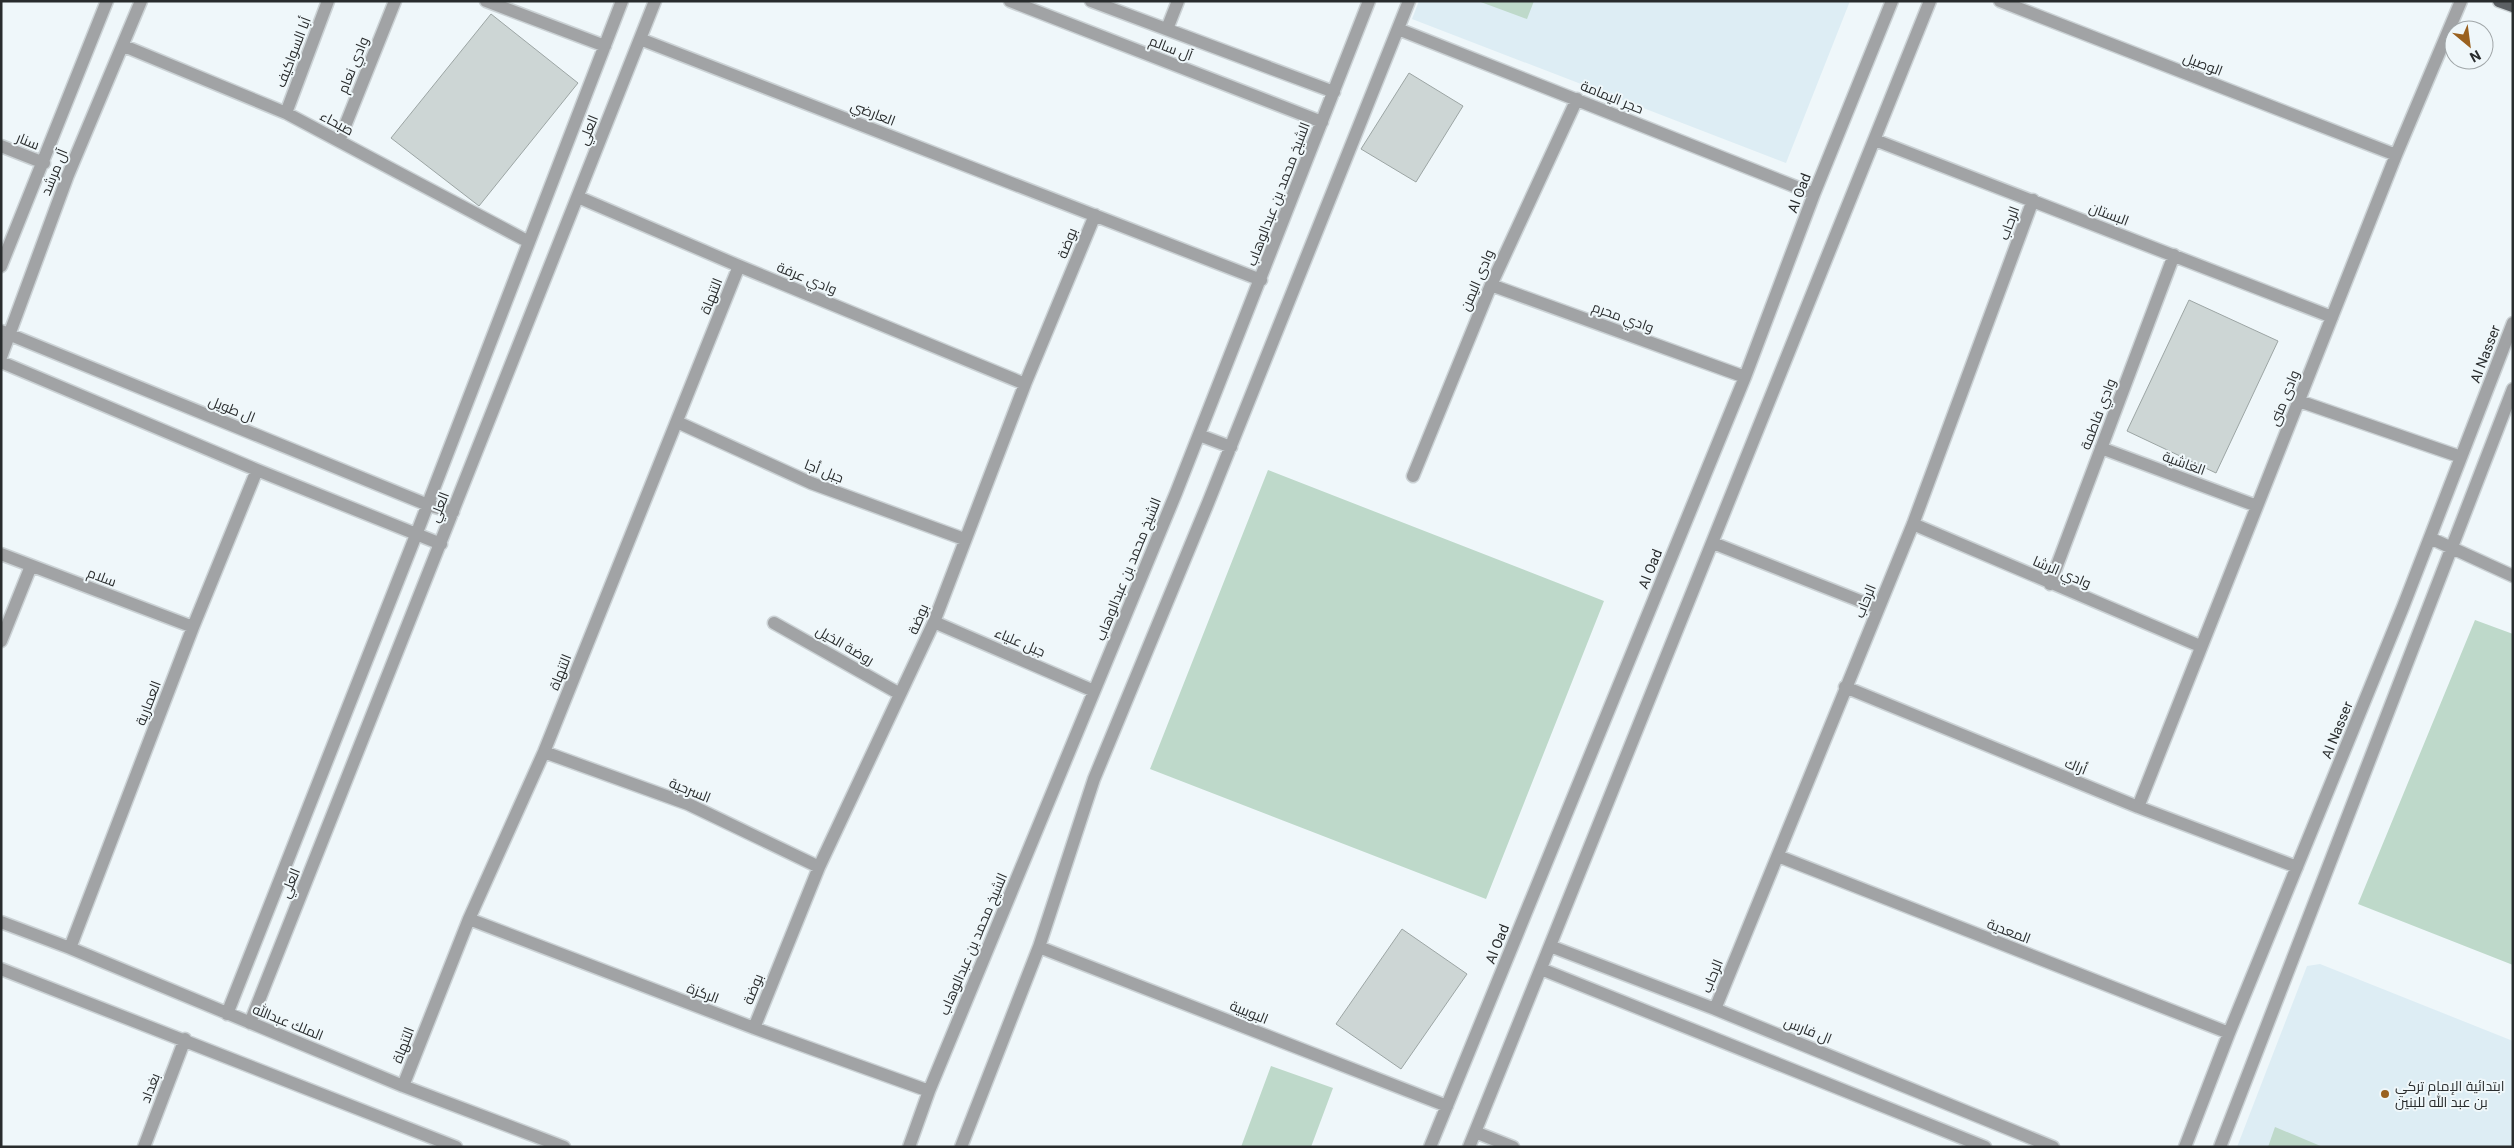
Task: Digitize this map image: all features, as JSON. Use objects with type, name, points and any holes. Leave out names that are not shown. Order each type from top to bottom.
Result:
[{"type":"main road","points":[[2499,1],[2513,6]]},
{"type":"street","name":"آل مرشد","points":[[1,266],[44,163],[107,1]]},
{"type":"street","name":"آل مرشد","points":[[1,357],[5,332],[141,1]]},
{"type":"street","name":"أبا السواكيف","points":[[286,113],[328,1]]},
{"type":"street","name":"وادي نعام","points":[[339,141],[395,1]]},
{"type":"street","points":[[486,1],[605,46]]},
{"type":"street","name":"العلي","points":[[227,1014],[416,535],[622,1]]},
{"type":"street","name":"العلي","points":[[250,1023],[655,1]]},
{"type":"street","name":"آل سالم","points":[[1010,1],[1322,122]]},
{"type":"street","name":"آل سالم","points":[[1091,1],[1334,92]]},
{"type":"street","points":[[1167,29],[1178,1]]},
{"type":"street","name":"الشيخ محمد بن عبدالوهاب","points":[[909,1147],[928,1091],[1262,280],[1369,1]]},
{"type":"street","points":[[961,1147],[1039,947],[1094,779],[1231,446],[1409,1]]},
{"type":"street","name":"Al Oad","points":[[1430,1147],[1745,377],[1814,194],[1892,1]]},
{"type":"street","points":[[1469,1147],[1930,1]]},
{"type":"street","name":"الوصيل","points":[[2000,1],[2396,154]]},
{"type":"street","name":"وادى منى","points":[[2138,807],[2396,154],[2461,1]]},
{"type":"street","name":"حجر اليمامة","points":[[1398,29],[1814,194]]},
{"type":"street","name":"العارضي","points":[[640,39],[1262,280]]},
{"type":"street","name":"صبحاء","points":[[124,46],[286,113],[529,242]]},
{"type":"street","name":"وادى اليمن","points":[[1413,476],[1491,285],[1577,99]]},
{"type":"street","name":"البستان","points":[[1875,140],[2332,317]]},
{"type":"street","name":"سنار","points":[[1,146],[44,163]]},
{"type":"street","name":"وادي عرفة","points":[[578,197],[739,266],[1026,384]]},
{"type":"street","name":"الرحاب","points":[[1715,1009],[1913,524],[2034,200]]},
{"type":"street","name":"بوضة","points":[[754,1028],[819,867],[934,622],[964,539],[1095,215]]},
{"type":"street","name":"وادي فاطمة","points":[[2050,584],[2174,255]]},
{"type":"street","name":"التنهاة","points":[[404,1086],[469,919],[544,752],[739,266]]},
{"type":"street","name":"وادي محرم","points":[[1491,285],[1745,377]]},
{"type":"street","name":"Al Nasser","points":[[2185,1147],[2229,1033],[2430,538],[2513,323]]},
{"type":"street","name":"ال طويل","points":[[5,332],[428,504],[453,512]]},
{"type":"street","points":[[1,362],[257,470],[441,544]]},
{"type":"street","points":[[2220,1147],[2450,547],[2513,389]]},
{"type":"street","points":[[2299,400],[2461,457]]},
{"type":"street","name":"جبل أجا","points":[[677,422],[811,483],[964,539]]},
{"type":"street","points":[[1199,435],[1231,446]]},
{"type":"street","name":"الغاشية","points":[[2100,448],[2257,506]]},
{"type":"street","name":"العمارية","points":[[70,948],[193,627],[257,470]]},
{"type":"street","name":"وادي الرشا","points":[[1913,524],[2050,584],[2200,646]]},
{"type":"street","points":[[2430,538],[2513,576]]},
{"type":"street","points":[[1713,543],[1878,608]]},
{"type":"street","name":"سلام","points":[[1,554],[193,627]]},
{"type":"street","points":[[1,642],[31,566]]},
{"type":"street","name":"جبل علياء","points":[[934,622],[1094,690]]},
{"type":"street","name":"روضة الخيل","points":[[774,623],[900,694]]},
{"type":"street","name":"أراك","points":[[1846,687],[2138,807],[2296,867]]},
{"type":"street","name":"السرحية","points":[[544,752],[688,804],[819,867]]},
{"type":"street","name":"المعدية","points":[[1778,856],[2229,1033]]},
{"type":"street","name":"الركزة","points":[[469,919],[754,1028],[928,1091]]},
{"type":"street","name":"الملك عبدالله","points":[[1,922],[70,948],[404,1086],[564,1147]]},
{"type":"street","name":"ال فارس","points":[[1550,946],[1715,1009],[2052,1147]]},
{"type":"street","name":"البويبية","points":[[1039,947],[1447,1106]]},
{"type":"street","points":[[1,969],[185,1039],[456,1147]]},
{"type":"street","points":[[1541,969],[1985,1147]]},
{"type":"street","name":"بغداد","points":[[144,1147],[185,1039]]},
{"type":"street","points":[[1474,1132],[1513,1147]]},
{"type":"shaded area","points":[[1419,1],[1850,1],[1786,163],[1412,19]]},
{"type":"shaded area","name":"ابتدائية الإمام تركي بن عبد الله للبنين","points":[[2320,964],[2513,1041],[2513,1147],[2237,1147],[2307,966]]},
{"type":"green space","points":[[1478,1],[1534,1],[1527,19]]},
{"type":"green space","points":[[1268,470],[1604,601],[1486,899],[1150,769]]},
{"type":"green space","points":[[2475,620],[2513,634],[2513,965],[2358,904]]},
{"type":"green space","points":[[1271,1066],[1333,1088],[1311,1147],[1241,1147]]},
{"type":"green space","points":[[2275,1127],[2323,1147],[2268,1147]]},
{"type":"building","points":[[491,14],[578,83],[479,206],[391,138]]},
{"type":"building","points":[[1409,73],[1463,106],[1416,182],[1361,149]]},
{"type":"building","points":[[2189,300],[2278,341],[2216,473],[2127,431]]},
{"type":"building","points":[[1402,929],[1467,974],[1401,1069],[1336,1024]]},
{"type":"place","name":"ابتدائية الإمام تركي بن عبد الله للبنين","points":[[2385,1094]]}]
